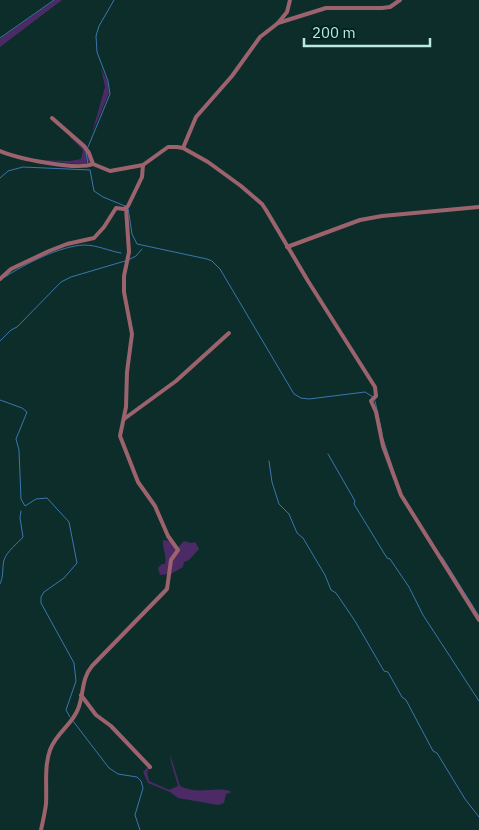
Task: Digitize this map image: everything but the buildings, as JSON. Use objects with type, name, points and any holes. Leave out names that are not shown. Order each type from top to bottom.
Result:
[{"type":"street","points":[[183,148],[192,125],[200,113],[232,76],[260,37],[278,24],[287,12],[290,0]]},
{"type":"street","points":[[278,24],[326,8],[382,8],[390,7],[400,0]]},
{"type":"street","points":[[52,118],[84,146],[89,153],[92,164]]},
{"type":"street","points":[[0,151],[38,161],[79,166],[92,164],[110,171],[143,165],[168,147],[183,148],[208,162],[256,199],[266,210],[287,247],[375,387],[376,396],[371,402],[376,412],[383,446],[401,495],[479,620]]},
{"type":"street","points":[[41,830],[46,804],[46,770],[50,749],[60,732],[76,715],[84,679],[89,669],[167,589],[171,560],[178,550],[168,536],[154,506],[138,482],[121,441],[120,432],[124,419],[132,334],[124,292],[124,276],[129,252],[126,208],[142,177],[143,165]]},
{"type":"street","points":[[287,247],[360,220],[382,216],[479,207]]},
{"type":"street","points":[[0,279],[10,270],[49,250],[94,238],[104,227],[116,208],[126,208]]},
{"type":"street","points":[[124,419],[176,382],[229,333]]},
{"type":"street","points":[[81,695],[96,715],[111,726],[150,767]]},
{"type":"shaded area","points":[[55,0],[62,0],[0,47],[0,39]]},
{"type":"shaded area","points":[[101,68],[108,83],[109,93],[92,133],[105,87]]},
{"type":"shaded area","points":[[70,135],[86,150],[91,164],[89,165],[86,152],[87,165],[40,160],[70,161],[81,159],[83,150]]},
{"type":"shaded area","points":[[163,540],[170,541],[177,549],[171,557],[169,574],[160,575],[158,568],[165,564]]},
{"type":"shaded area","points":[[184,541],[195,542],[199,549],[189,560],[184,562],[183,567],[171,574],[174,556]]},
{"type":"shaded area","points":[[170,754],[180,786],[194,790],[226,790],[232,792],[226,794],[224,803],[218,805],[178,798],[170,792],[148,783],[143,772],[148,767],[149,781],[169,790],[178,786]]},
{"type":"waterway","points":[[0,38],[54,0]]},
{"type":"waterway","points":[[88,147],[110,94],[108,81],[97,52],[96,36],[99,26],[114,0]]},
{"type":"waterway","points":[[86,152],[88,164]]},
{"type":"waterway","points":[[0,178],[8,171],[23,167],[90,170],[94,191],[125,206]]},
{"type":"waterway","points":[[128,208],[132,234],[137,244],[207,259],[220,269],[294,394],[301,398],[309,399],[365,392],[373,397]]},
{"type":"waterway","points":[[5,277],[43,256],[75,246],[89,245],[121,253]]},
{"type":"waterway","points":[[128,260],[136,256],[142,249]]},
{"type":"waterway","points":[[0,341],[17,327],[61,282],[71,277],[125,261]]},
{"type":"waterway","points":[[0,400],[22,408],[27,412],[16,439],[19,450],[21,499],[25,506],[36,499],[47,498],[69,522],[77,563],[64,578],[44,592],[41,597],[41,603],[74,663],[76,681],[66,710],[70,717]]},
{"type":"waterway","points":[[375,401],[382,433]]},
{"type":"waterway","points":[[383,439],[393,469]]},
{"type":"waterway","points":[[328,454],[355,501],[354,504],[387,558],[390,559],[409,587],[423,615],[479,701]]},
{"type":"waterway","points":[[269,461],[272,482],[279,504],[289,514],[297,533],[303,538],[325,575],[331,590],[336,593],[355,621],[384,671],[388,672],[402,697],[406,700],[433,751],[437,753],[465,799],[479,817]]},
{"type":"waterway","points":[[0,584],[5,557],[23,537],[20,518],[21,511]]},
{"type":"waterway","points":[[442,557],[479,616]]},
{"type":"waterway","points":[[73,721],[109,768],[118,774],[137,777],[141,781],[143,788],[135,815],[140,830]]}]
